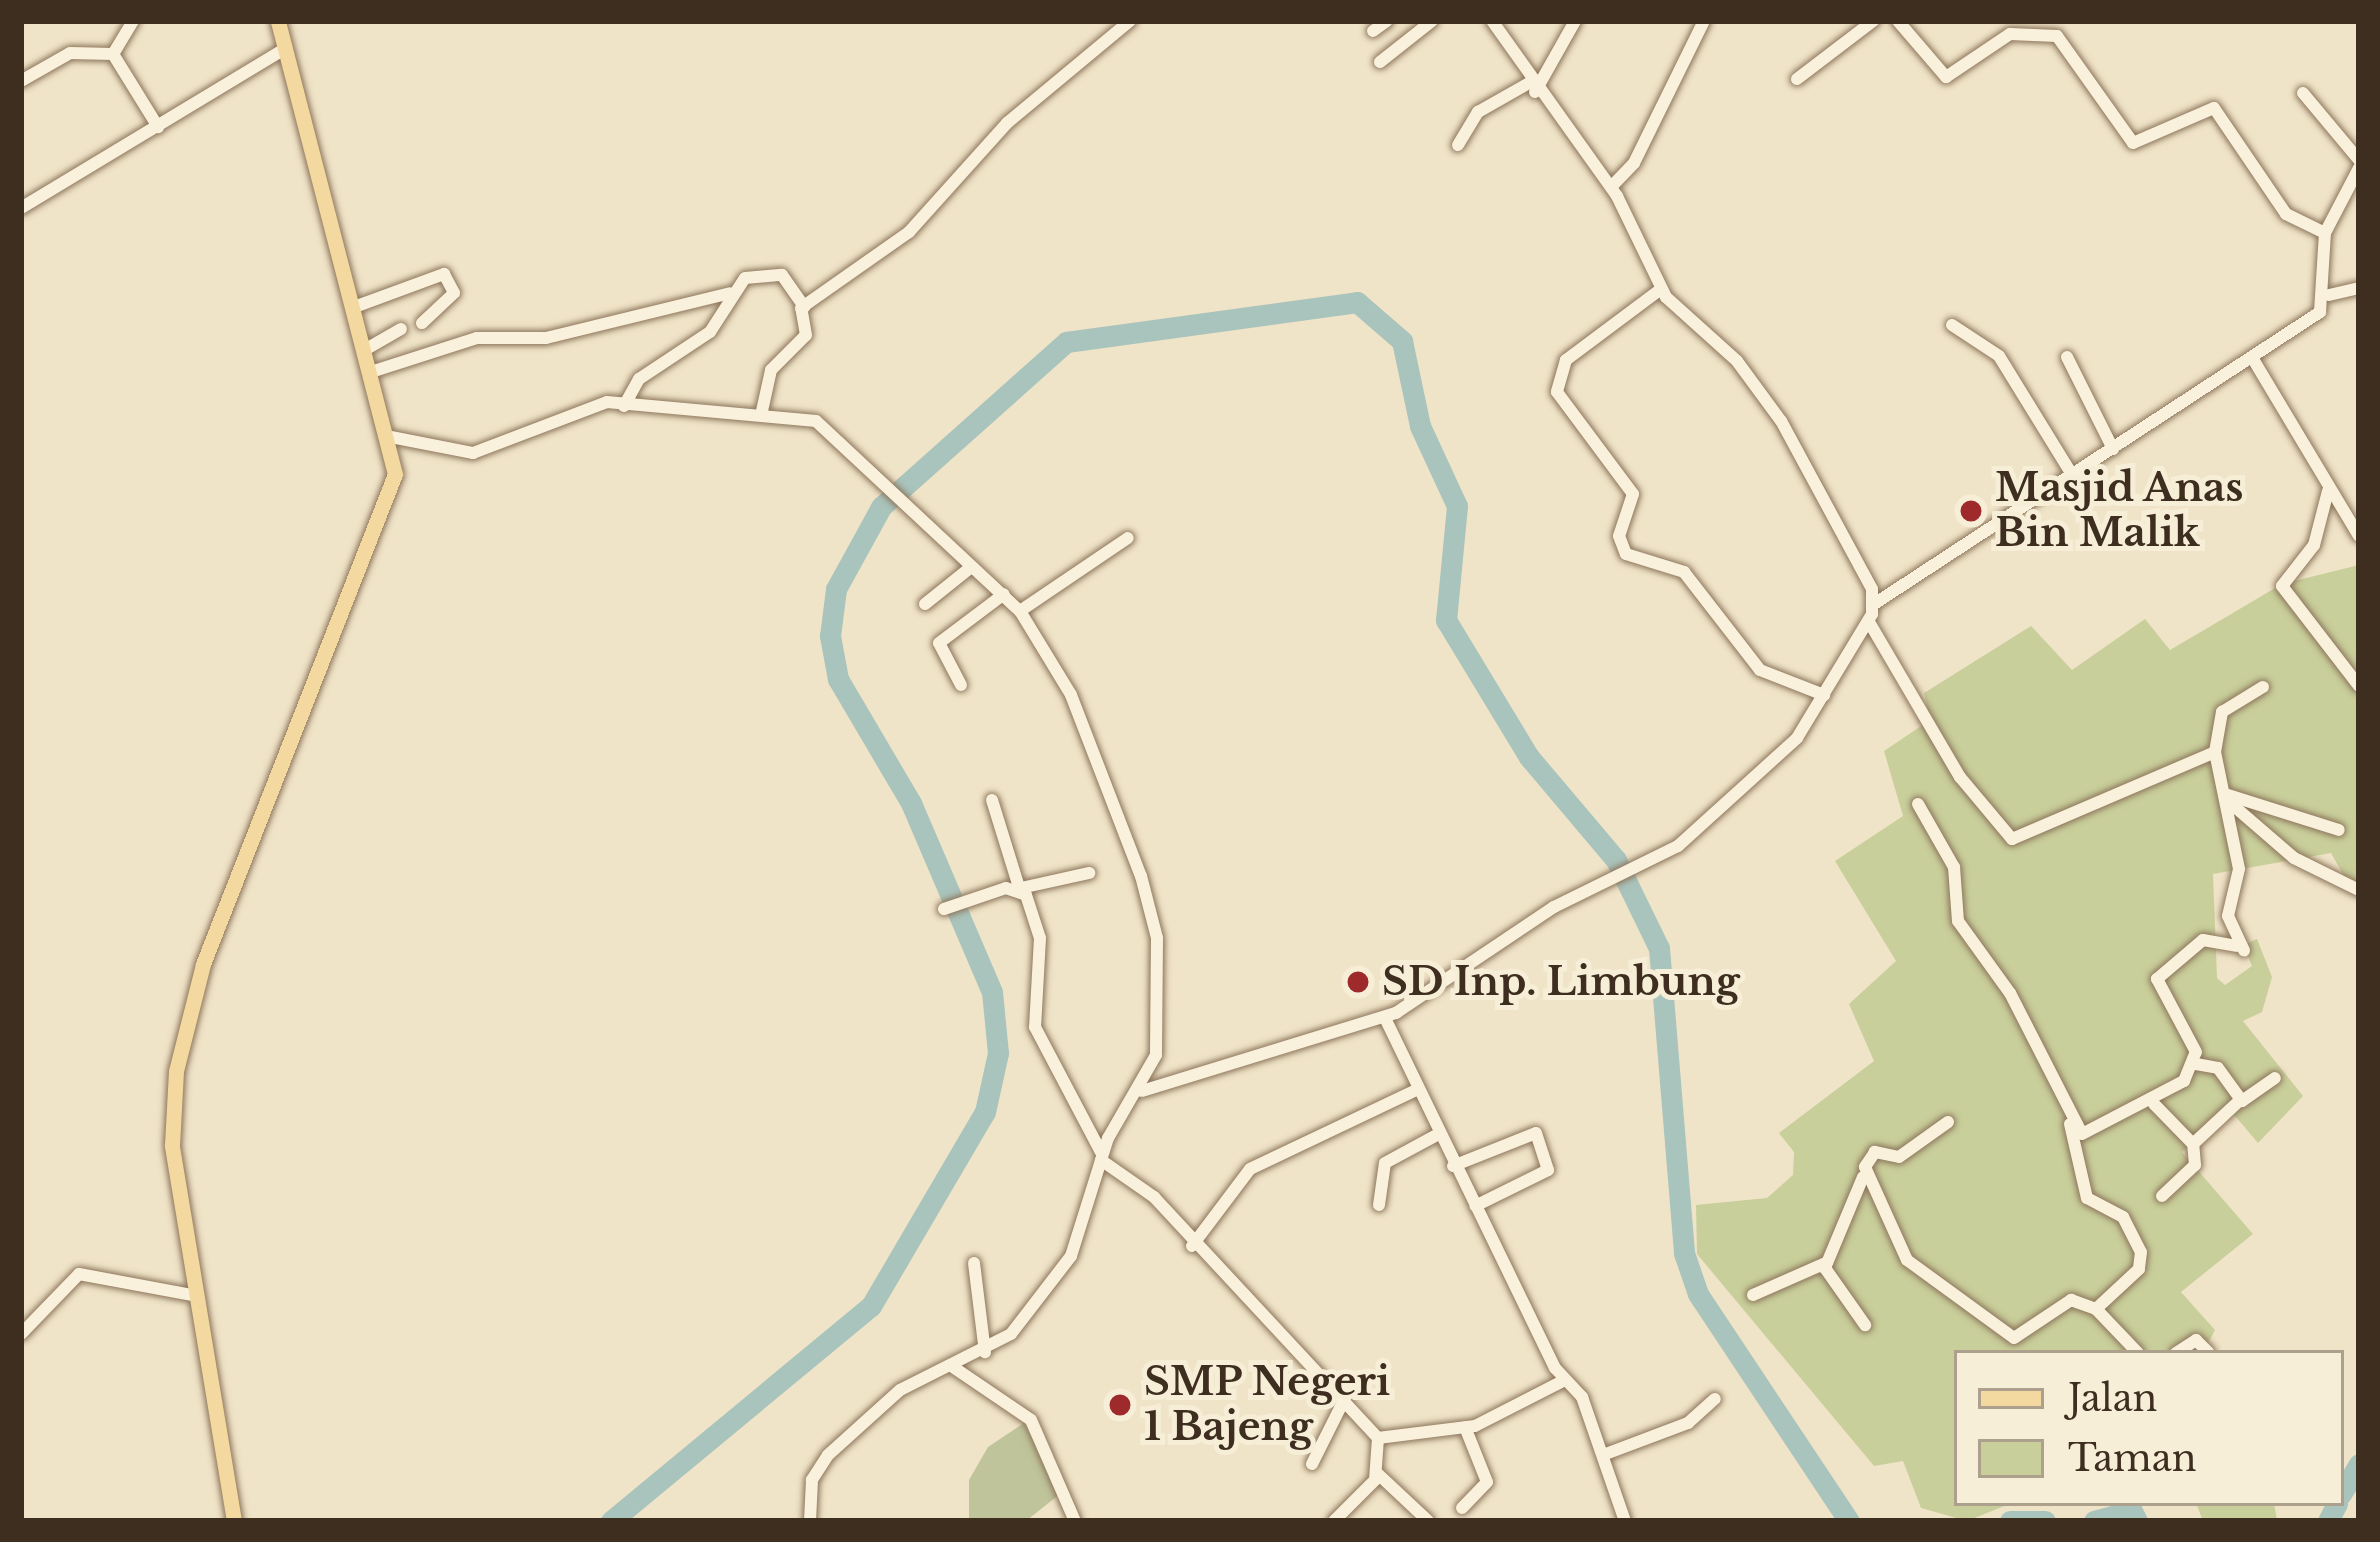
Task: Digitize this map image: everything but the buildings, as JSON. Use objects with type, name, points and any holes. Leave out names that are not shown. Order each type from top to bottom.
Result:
[{"type":"main road","points":[[234,1521],[172,1145],[181,1038],[304,694],[377,539],[394,474],[391,437],[278,21]]},
{"type":"street","points":[[113,54],[133,21]]},
{"type":"street","points":[[804,307],[909,232],[1006,123],[1130,21]]},
{"type":"street","points":[[1373,31],[1387,21]]},
{"type":"street","points":[[1380,62],[1432,21]]},
{"type":"street","points":[[1492,21],[1532,88],[1611,187],[1661,289],[1765,396],[1874,604]]},
{"type":"street","points":[[1458,145],[1478,112],[1532,88],[1575,21]]},
{"type":"street","points":[[1611,187],[1634,163],[1704,21]]},
{"type":"street","points":[[1797,79],[1873,21]]},
{"type":"street","points":[[1898,21],[1946,77],[2010,34],[2056,35],[2133,143],[2214,108],[2286,214],[2325,232]]},
{"type":"street","points":[[21,208],[285,49]]},
{"type":"street","points":[[21,81],[70,53],[113,54]]},
{"type":"street","points":[[113,54],[158,127]]},
{"type":"street","points":[[2303,94],[2359,164],[2325,232],[2329,295]]},
{"type":"street","points":[[357,306],[444,274],[454,293],[422,323]]},
{"type":"street","points":[[374,371],[478,338],[546,338],[730,293],[775,274],[804,307],[806,335],[771,370],[762,412]]},
{"type":"street","points":[[1142,1091],[1384,1018],[1636,868],[1773,765],[1824,695],[1869,622],[1874,604],[2253,358],[2329,295],[2359,288]]},
{"type":"street","points":[[1661,289],[1566,360],[1557,392],[1633,494],[1619,536],[1626,554],[1684,572],[1760,670],[1824,695]]},
{"type":"street","points":[[625,406],[639,379],[710,332],[730,293]]},
{"type":"street","points":[[1952,325],[1999,356],[2071,473]]},
{"type":"street","points":[[368,348],[401,329]]},
{"type":"street","points":[[2067,357],[2113,448]]},
{"type":"street","points":[[2253,358],[2359,536]]},
{"type":"street","points":[[391,437],[473,454],[596,405],[762,412],[816,421],[884,492],[1020,610],[1071,695],[1153,910],[1160,1018],[1142,1091],[1101,1157],[1049,1296],[986,1352],[900,1390],[828,1455],[810,1489],[810,1521]]},
{"type":"street","points":[[2328,490],[2314,545],[2282,586],[2359,686]]},
{"type":"street","points":[[1020,610],[1128,538]]},
{"type":"street","points":[[925,604],[970,568]]},
{"type":"street","points":[[961,685],[939,643],[1004,594]]},
{"type":"street","points":[[1869,622],[2008,838],[2216,752]]},
{"type":"street","points":[[2196,1064],[2157,979],[2203,940],[2240,948],[2228,797],[2216,752],[2222,712],[2263,687]]},
{"type":"street","points":[[2228,797],[2339,830]]},
{"type":"street","points":[[2228,797],[2294,858],[2359,890]]},
{"type":"street","points":[[992,800],[1040,938],[1035,1027],[1101,1157],[1154,1197],[1192,1246],[1346,1398],[1378,1438],[1378,1474],[1334,1521]]},
{"type":"street","points":[[1918,804],[1954,867],[1958,921],[2019,1008],[2070,1124],[2087,1198],[2123,1217],[2143,1257],[2096,1309]]},
{"type":"street","points":[[946,908],[1089,873]]},
{"type":"street","points":[[1384,1018],[1435,1136],[1563,1381],[1582,1396],[1625,1521]]},
{"type":"street","points":[[2196,1064],[2218,1068],[2240,1100]]},
{"type":"street","points":[[2070,1124],[2097,1132],[2154,1104],[2196,1064]]},
{"type":"street","points":[[2193,1144],[2240,1100],[2275,1078]]},
{"type":"street","points":[[1192,1246],[1250,1169],[1414,1091]]},
{"type":"street","points":[[2154,1104],[2193,1144],[2195,1165],[2162,1196]]},
{"type":"street","points":[[1753,1295],[1826,1263],[1875,1152],[1899,1157],[1948,1122]]},
{"type":"street","points":[[1454,1166],[1536,1133],[1548,1170],[1474,1206]]},
{"type":"street","points":[[1379,1204],[1384,1162],[1435,1136]]},
{"type":"street","points":[[1863,1178],[1912,1265],[1957,1286],[2007,1334],[2025,1336],[2071,1300],[2096,1309],[2135,1350]]},
{"type":"street","points":[[974,1263],[986,1352]]},
{"type":"street","points":[[1826,1263],[1865,1325]]},
{"type":"street","points":[[21,1334],[79,1274],[198,1296]]},
{"type":"street","points":[[2181,1350],[2196,1340],[2206,1350]]},
{"type":"street","points":[[953,1367],[1031,1420],[1075,1521]]},
{"type":"street","points":[[1378,1438],[1465,1427],[1563,1381]]},
{"type":"street","points":[[1312,1464],[1346,1398]]},
{"type":"street","points":[[1603,1455],[1688,1424],[1715,1399]]},
{"type":"street","points":[[1462,1508],[1487,1482],[1465,1427]]},
{"type":"street","points":[[1378,1474],[1428,1521]]},
{"type":"green space","points":[[2359,565],[2359,902],[2331,853],[2213,874],[2217,978],[2225,985],[2252,966],[2243,945],[2257,939],[2272,977],[2262,1012],[2243,1021],[2303,1096],[2258,1143],[2230,1110],[2182,1152],[2253,1234],[2181,1292],[2215,1330],[2205,1350],[1954,1350],[1954,1506],[2004,1506],[1967,1521],[1921,1508],[1903,1461],[1874,1466],[1697,1254],[1696,1205],[1767,1198],[1793,1175],[1794,1152],[1779,1133],[1874,1061],[1849,1004],[1896,961],[1835,861],[1903,816],[1884,751],[1930,720],[1924,693],[2031,626],[2072,670],[2145,619],[2170,650],[2282,584]]},
{"type":"green space","points":[[1024,1423],[1061,1493],[1026,1521],[969,1521],[969,1480],[988,1447]]},
{"type":"green space","points":[[2197,1506],[2275,1506],[2277,1520],[2203,1521]]},
{"type":"waterway","points":[[611,1521],[871,1306],[985,1112],[998,1053],[992,992],[911,803],[838,679],[830,636],[836,589],[881,507],[1066,342],[1357,302],[1402,341],[1420,426],[1457,506],[1446,620],[1529,757],[1616,860],[1659,948],[1684,1253],[1698,1294],[1849,1521]]},
{"type":"waterway","points":[[2344,1489],[2359,1464]]},
{"type":"waterway","points":[[2328,1521],[2336,1506]]},
{"type":"waterway","points":[[2094,1521],[2132,1511],[2137,1521]]},
{"type":"waterway","points":[[2010,1521],[2045,1521]]},
{"type":"place","name":"Masjid Anas Bin Malik","points":[[1971,511]]},
{"type":"place","name":"SD Inp. Limbung","points":[[1358,982]]},
{"type":"place","name":"SMP Negeri 1 Bajeng","points":[[1120,1405]]}]
